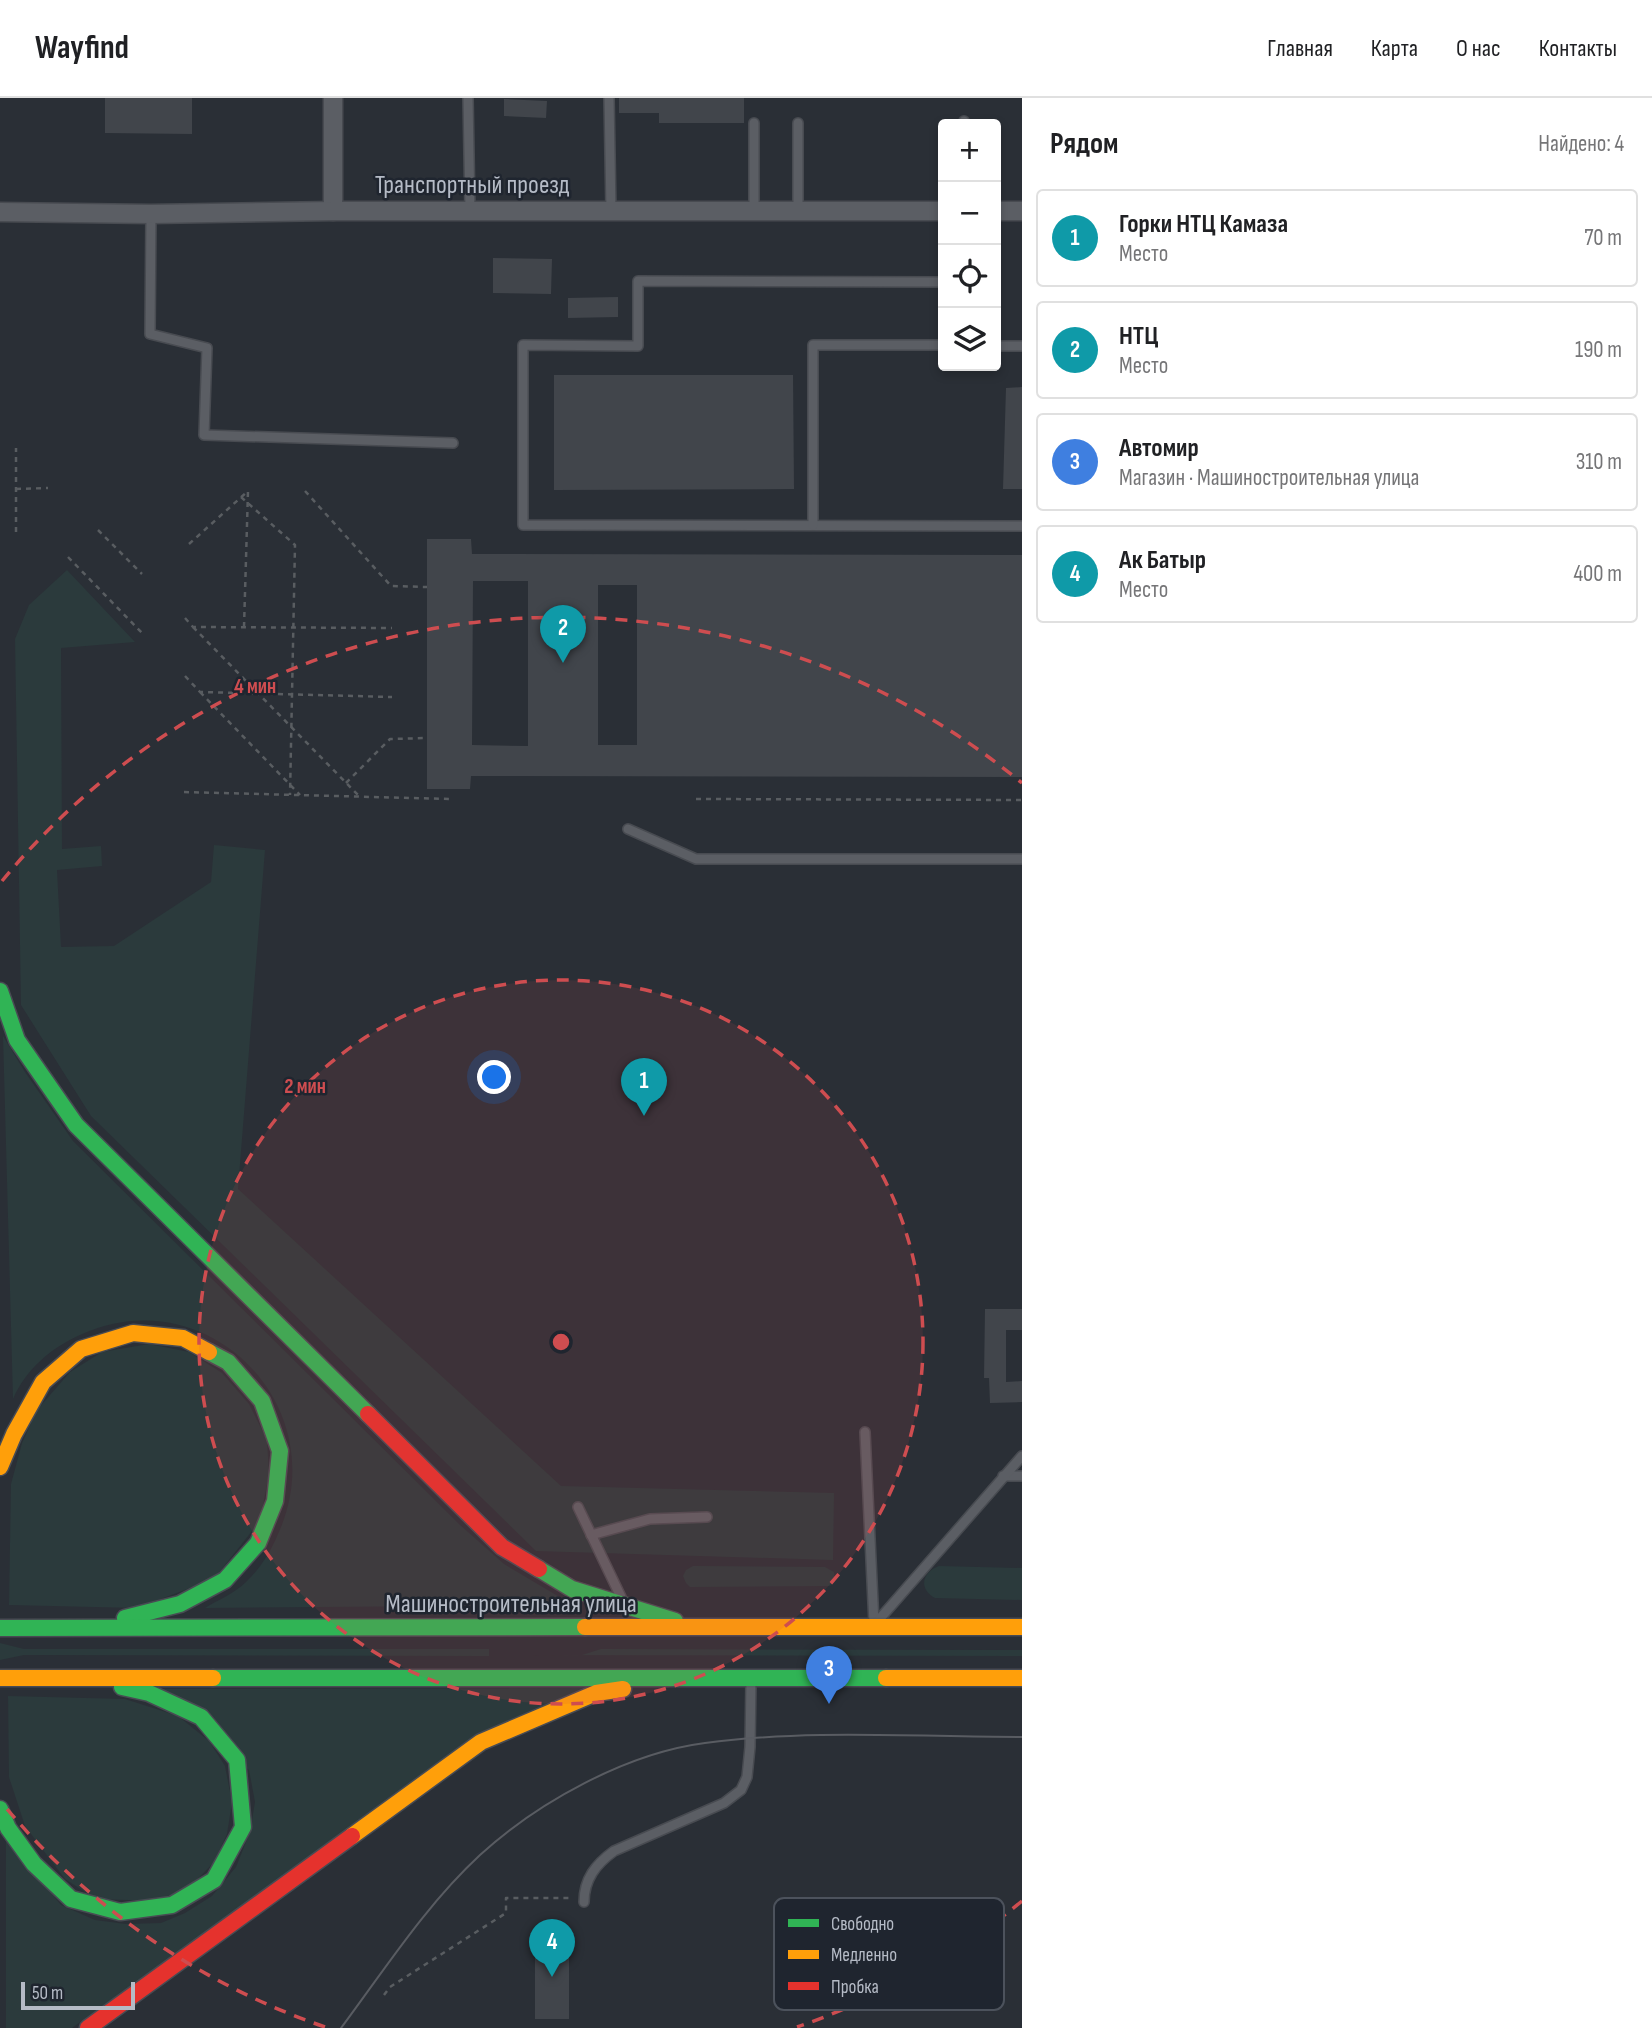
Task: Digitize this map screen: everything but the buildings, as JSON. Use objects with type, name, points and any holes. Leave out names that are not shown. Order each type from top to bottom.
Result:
[{"type":"main road","points":[[0,991],[17,1040],[76,1125],[502,1547],[572,1589],[700,1629]]},
{"type":"main road","points":[[0,1467],[14,1434],[43,1382],[81,1349],[133,1333],[183,1338],[228,1362],[262,1401],[280,1451],[275,1501],[258,1543],[225,1580],[180,1604],[88,1628]]},
{"type":"main road","name":"Машиностроительная улица","points":[[0,1628],[700,1629],[874,1625],[1022,1627]]},
{"type":"main road","points":[[0,1678],[1022,1678]]},
{"type":"main road","points":[[0,1809],[8,1828],[34,1864],[71,1899],[120,1912],[172,1905],[214,1880],[243,1827],[237,1760],[201,1717],[149,1693],[86,1678]]},
{"type":"main road","points":[[88,2028],[481,1742],[596,1693],[705,1678]]},
{"type":"street","points":[[333,98],[333,211]]},
{"type":"street","name":"Транспортный проезд","points":[[0,212],[151,214],[333,211],[938,211]]},
{"type":"street","points":[[1001,211],[1022,211]]},
{"type":"lane","points":[[468,98],[470,211]]},
{"type":"lane","points":[[609,98],[611,211]]},
{"type":"lane","points":[[754,122],[754,211]]},
{"type":"lane","points":[[798,211],[799,123]]},
{"type":"lane","points":[[151,214],[150,334],[207,348],[204,435],[453,443]]},
{"type":"lane","points":[[938,282],[638,281],[638,346],[523,345],[523,524],[1022,526]]},
{"type":"lane","points":[[813,525],[813,345],[938,345]]},
{"type":"lane","points":[[1001,346],[1022,346]]},
{"type":"lane","points":[[628,829],[696,859],[1022,859]]},
{"type":"lane","points":[[865,1432],[874,1625]]},
{"type":"lane","points":[[874,1625],[1022,1456]]},
{"type":"lane","points":[[1003,1476],[1022,1476]]},
{"type":"lane","points":[[578,1507],[625,1605]]},
{"type":"lane","points":[[592,1535],[650,1518],[707,1517]]},
{"type":"lane","points":[[584,1900],[588,1879],[601,1861],[614,1851],[724,1802],[741,1790],[747,1777],[750,1747],[751,1678]]},
{"type":"path","points":[[16,448],[16,532]]},
{"type":"path","points":[[16,489],[48,488]]},
{"type":"path","points":[[189,544],[248,491],[244,627]]},
{"type":"path","points":[[304,491],[391,586],[427,587]]},
{"type":"path","points":[[241,497],[295,545],[290,795]]},
{"type":"path","points":[[98,530],[142,574]]},
{"type":"path","points":[[68,557],[142,633]]},
{"type":"path","points":[[185,618],[360,797]]},
{"type":"path","points":[[193,627],[392,628]]},
{"type":"path","points":[[185,676],[300,795]]},
{"type":"path","points":[[200,692],[392,697]]},
{"type":"path","points":[[346,783],[390,739],[427,738]]},
{"type":"path","points":[[184,792],[449,800]]},
{"type":"path","points":[[696,799],[1022,800]]},
{"type":"path","points":[[384,1995],[390,1987],[506,1913],[506,1898],[584,1900]]},
{"type":"shaded area","points":[[67,570],[135,642],[61,648],[62,849],[101,846],[102,866],[57,870],[61,947],[114,946],[211,882],[214,845],[265,850],[238,1189],[561,1486],[834,1493],[833,1560],[536,1551],[91,1116],[21,1005],[15,639],[29,605]]},
{"type":"shaded area","points":[[3,1036],[73,1141],[460,1525],[504,1564],[573,1605],[205,1608],[246,1582],[272,1547],[291,1487],[290,1441],[275,1400],[249,1365],[214,1339],[173,1323],[128,1321],[80,1335],[59,1346],[40,1361],[25,1378],[13,1399]]},
{"type":"shaded area","points":[[149,1344],[189,1352],[222,1373],[249,1404],[267,1440],[269,1474],[260,1521],[214,1579],[137,1608],[9,1605],[11,1484],[22,1443],[37,1410],[70,1372],[102,1352]]},
{"type":"shaded area","points":[[693,1566],[825,1567],[834,1572],[835,1582],[830,1586],[690,1587],[683,1576],[686,1570]]},
{"type":"shaded area","points":[[939,1566],[1022,1568],[1022,1600],[935,1598],[926,1590],[924,1581],[929,1572]]},
{"type":"shaded area","points":[[0,1643],[24,1649],[489,1649],[489,1656],[24,1655],[0,1660]]},
{"type":"shaded area","points":[[601,1649],[1022,1650],[1022,1656],[517,1655],[582,1655]]},
{"type":"shaded area","points":[[583,1688],[481,1735],[72,2028],[6,2028],[6,1838],[61,1905],[95,1920],[126,1924],[161,1923],[185,1913],[212,1896],[236,1867],[250,1832],[255,1802],[249,1770],[156,1689]]},
{"type":"shaded area","points":[[8,1696],[125,1699],[178,1716],[209,1741],[225,1766],[232,1802],[227,1834],[214,1862],[189,1888],[159,1901],[96,1899],[65,1879],[25,1826],[9,1777]]},
{"type":"tram line","points":[[341,2028],[424,1916],[480,1855],[503,1835],[556,1799],[615,1769],[675,1749],[744,1739],[823,1735],[1022,1737]]},
{"type":"traffic: fast","points":[[0,991],[17,1040],[76,1125],[368,1414]]},
{"type":"traffic: fast","points":[[125,1618],[180,1604],[225,1580],[258,1543],[275,1501],[280,1451],[262,1401],[228,1362],[209,1352]]},
{"type":"traffic: fast","points":[[539,1569],[572,1589],[675,1621]]},
{"type":"traffic: fast","points":[[0,1628],[585,1627]]},
{"type":"traffic: fast","points":[[213,1678],[886,1678]]},
{"type":"traffic: fast","points":[[0,1809],[8,1828],[34,1864],[71,1899],[120,1912],[172,1905],[214,1880],[243,1827],[237,1760],[201,1717],[149,1693],[122,1687]]},
{"type":"traffic: slow","points":[[0,1467],[14,1434],[43,1382],[81,1349],[133,1333],[183,1338],[209,1352]]},
{"type":"traffic: slow","points":[[585,1627],[1022,1627]]},
{"type":"traffic: slow","points":[[0,1678],[213,1678]]},
{"type":"traffic: slow","points":[[886,1678],[1022,1678]]},
{"type":"traffic: slow","points":[[352,1836],[481,1742],[596,1693],[623,1689]]},
{"type":"traffic: jam","points":[[368,1414],[502,1547],[539,1569]]},
{"type":"traffic: jam","points":[[88,2028],[352,1836]]},
{"type":"place","name":"НТЦ","points":[[563,663]]},
{"type":"place","name":"Горки НТЦ Камаза","points":[[644,1116]]},
{"type":"place","name":"Автомир","points":[[829,1704]]},
{"type":"place","name":"Ак Батыр","points":[[552,1977]]}]
